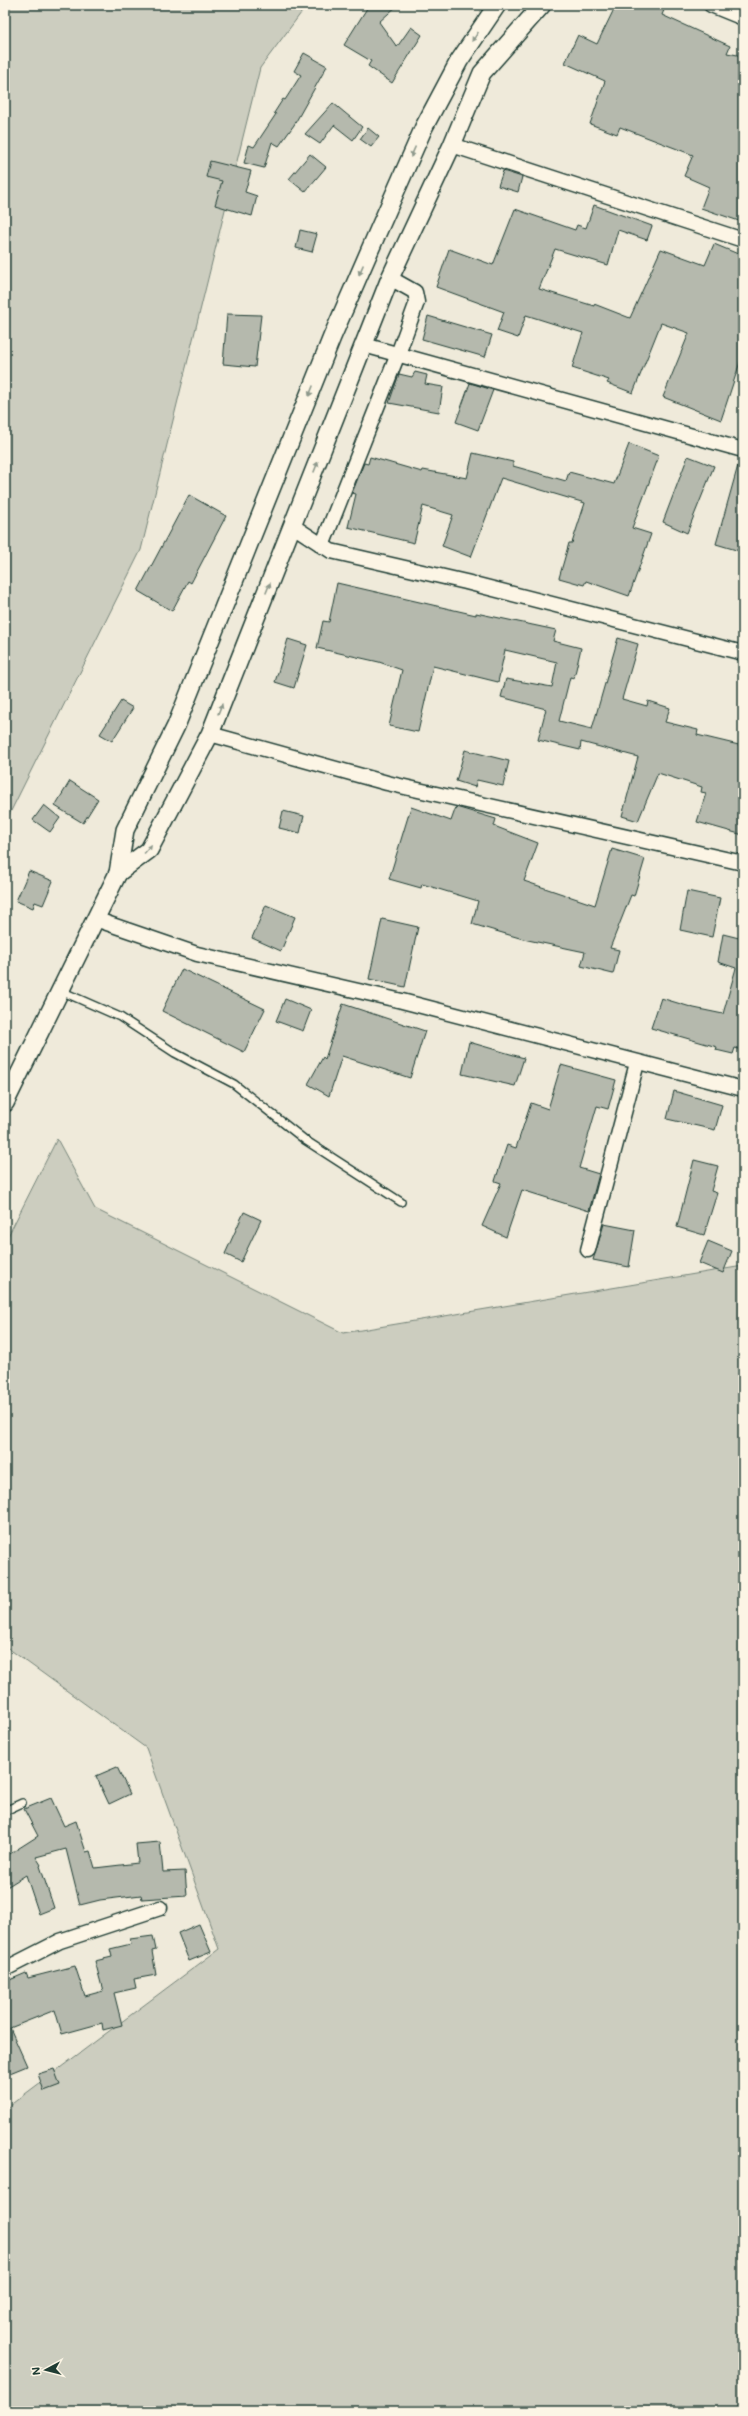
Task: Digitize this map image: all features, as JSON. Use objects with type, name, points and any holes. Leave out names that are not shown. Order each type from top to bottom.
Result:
[{"type":"street","points":[[5,1103],[118,873],[125,830],[176,726],[329,344],[424,127],[459,61],[497,5]]},
{"type":"street","points":[[118,873],[149,850],[210,734],[390,278],[452,145],[482,73],[542,5]]},
{"type":"street","points":[[711,5],[743,18]]},
{"type":"street","points":[[452,145],[743,240]]},
{"type":"street","points":[[322,546],[417,302],[415,292],[390,278]]},
{"type":"street","points":[[364,345],[743,450]]},
{"type":"street","points":[[293,526],[331,551],[466,582],[743,653]]},
{"type":"street","points":[[210,734],[387,783],[743,863]]},
{"type":"street","points":[[95,919],[197,954],[402,1002],[637,1063],[743,1088]]},
{"type":"street","points":[[588,1250],[637,1063]]},
{"type":"street","points":[[5,1969],[60,1941],[160,1908]]},
{"type":"lane","points":[[60,991],[120,1017],[175,1053],[234,1084],[305,1140],[401,1202]]},
{"type":"lane","points":[[5,1811],[22,1803]]},
{"type":"shaded area","points":[[5,5],[307,5],[260,68],[141,550],[5,823]]},
{"type":"shaded area","points":[[57,1139],[95,1209],[343,1333],[743,1266],[743,2411],[5,2411],[5,2109],[219,1949],[146,1748],[5,1646],[5,1242]]},
{"type":"building","points":[[369,5],[398,5],[379,22],[397,47],[411,27],[422,35],[392,83],[368,66],[371,61],[344,45]]},
{"type":"building","points":[[616,5],[666,5],[662,15],[730,46],[727,53],[743,56],[743,210],[739,221],[701,208],[709,187],[684,176],[693,155],[620,127],[617,134],[590,124],[605,81],[565,63],[578,35],[597,44]]},
{"type":"building","points":[[304,53],[327,66],[294,125],[279,146],[272,142],[264,168],[244,163],[249,145],[254,147],[276,114],[274,113],[283,99],[285,100],[301,75],[294,71]]},
{"type":"building","points":[[333,103],[362,127],[353,140],[334,125],[320,144],[305,134]]},
{"type":"building","points":[[368,128],[379,137],[371,147],[360,139]]},
{"type":"building","points":[[310,154],[326,167],[305,192],[289,179]]},
{"type":"building","points":[[210,161],[251,171],[245,192],[257,196],[252,216],[215,205],[222,181],[206,177]]},
{"type":"building","points":[[503,171],[522,177],[518,192],[498,186]]},
{"type":"building","points":[[594,205],[652,226],[647,240],[618,230],[608,265],[555,249],[539,289],[594,306],[594,304],[630,318],[661,249],[705,265],[714,244],[743,256],[743,353],[721,420],[663,397],[689,333],[661,323],[633,393],[607,383],[609,380],[572,368],[583,333],[526,315],[518,338],[497,331],[504,312],[436,287],[449,249],[493,265],[515,209],[575,230],[577,225],[586,228]]},
{"type":"building","points":[[300,230],[317,234],[312,252],[296,248]]},
{"type":"building","points":[[227,314],[261,315],[255,367],[223,364]]},
{"type":"building","points":[[428,316],[492,335],[485,357],[422,339]]},
{"type":"building","points":[[415,372],[427,375],[425,384],[443,387],[439,412],[389,403],[399,374],[412,377]]},
{"type":"building","points":[[470,383],[493,390],[478,430],[456,422]]},
{"type":"building","points":[[629,444],[659,456],[632,528],[651,534],[629,596],[586,581],[584,585],[559,578],[569,543],[572,543],[585,503],[501,478],[471,557],[442,546],[453,515],[423,506],[414,543],[348,527],[356,494],[352,493],[364,463],[368,464],[370,457],[422,472],[423,470],[467,478],[473,453],[513,462],[513,466],[566,481],[569,472],[614,484]]},
{"type":"building","points":[[688,456],[714,466],[687,533],[663,522]]},
{"type":"building","points":[[739,462],[743,462],[743,552],[716,544]]},
{"type":"building","points":[[189,495],[226,516],[191,583],[188,581],[172,611],[138,591]]},
{"type":"building","points":[[337,583],[476,615],[476,613],[556,630],[553,641],[581,648],[574,678],[570,677],[559,721],[592,729],[618,638],[638,644],[622,699],[647,706],[648,701],[670,708],[665,722],[698,730],[697,735],[743,746],[743,835],[697,822],[706,793],[701,792],[702,787],[658,773],[638,821],[622,816],[638,757],[581,742],[580,750],[538,740],[546,709],[501,697],[506,679],[552,687],[557,662],[505,650],[498,682],[433,666],[418,732],[389,726],[402,670],[379,662],[317,648],[323,621],[329,622]]},
{"type":"building","points":[[288,639],[307,645],[294,688],[275,682]]},
{"type":"building","points":[[121,701],[133,708],[112,741],[100,734]]},
{"type":"building","points":[[465,750],[509,761],[503,786],[477,780],[475,787],[456,781]]},
{"type":"building","points":[[70,781],[98,799],[83,823],[55,806]]},
{"type":"building","points":[[44,805],[60,818],[50,832],[33,820]]},
{"type":"building","points":[[411,807],[451,821],[456,807],[496,819],[494,826],[538,843],[524,881],[595,905],[612,849],[645,859],[634,896],[631,895],[610,948],[619,950],[613,974],[581,966],[585,952],[523,939],[472,924],[478,901],[422,884],[421,888],[389,879]]},
{"type":"building","points":[[283,811],[304,816],[300,833],[279,828]]},
{"type":"building","points":[[29,871],[53,881],[43,905],[35,902],[33,908],[16,901]]},
{"type":"building","points":[[687,891],[720,898],[712,937],[680,930]]},
{"type":"building","points":[[266,905],[295,917],[281,951],[252,938]]},
{"type":"building","points":[[382,919],[418,927],[405,987],[369,979]]},
{"type":"building","points":[[723,934],[743,939],[743,1050],[735,1048],[733,1054],[716,1050],[717,1047],[651,1028],[661,998],[694,1008],[723,1014],[736,968],[718,962]]},
{"type":"building","points":[[182,969],[265,1009],[244,1052],[162,1011]]},
{"type":"building","points":[[285,999],[311,1010],[303,1031],[276,1021]]},
{"type":"building","points":[[343,1004],[425,1031],[410,1078],[342,1056],[329,1096],[308,1084],[323,1057],[325,1059]]},
{"type":"building","points":[[469,1042],[524,1058],[515,1086],[462,1074]]},
{"type":"building","points":[[561,1065],[616,1080],[608,1109],[597,1106],[579,1168],[599,1174],[589,1211],[522,1190],[506,1237],[482,1226],[501,1183],[495,1181],[507,1145],[516,1148],[531,1103],[548,1109]]},
{"type":"building","points":[[674,1091],[722,1105],[715,1130],[667,1119]]},
{"type":"building","points":[[694,1160],[718,1166],[711,1191],[717,1193],[704,1235],[677,1227]]},
{"type":"building","points":[[244,1212],[261,1220],[241,1262],[225,1254]]},
{"type":"building","points":[[604,1224],[635,1230],[629,1267],[593,1260]]},
{"type":"building","points":[[708,1241],[732,1251],[723,1273],[699,1263]]},
{"type":"building","points":[[117,1767],[130,1794],[109,1804],[96,1776]]},
{"type":"building","points":[[51,1798],[64,1826],[76,1821],[86,1852],[90,1851],[95,1868],[138,1863],[136,1844],[160,1842],[163,1872],[185,1871],[187,1896],[142,1899],[141,1895],[100,1900],[80,1905],[66,1849],[36,1857],[41,1865],[40,1866],[54,1908],[39,1914],[26,1875],[5,1888],[5,1857],[38,1836],[24,1809]]},
{"type":"building","points":[[199,1924],[211,1952],[189,1961],[178,1933]]},
{"type":"building","points":[[153,1936],[156,1950],[152,1951],[156,1975],[134,1979],[136,1988],[114,1993],[122,2025],[103,2030],[102,2023],[62,2034],[55,2010],[10,2028],[27,2066],[5,2075],[5,1982],[26,1973],[28,1978],[75,1966],[85,1996],[103,1991],[95,1961],[112,1957],[110,1949],[131,1944],[130,1939]]},
{"type":"building","points":[[54,2069],[60,2085],[44,2091],[38,2074]]}]
